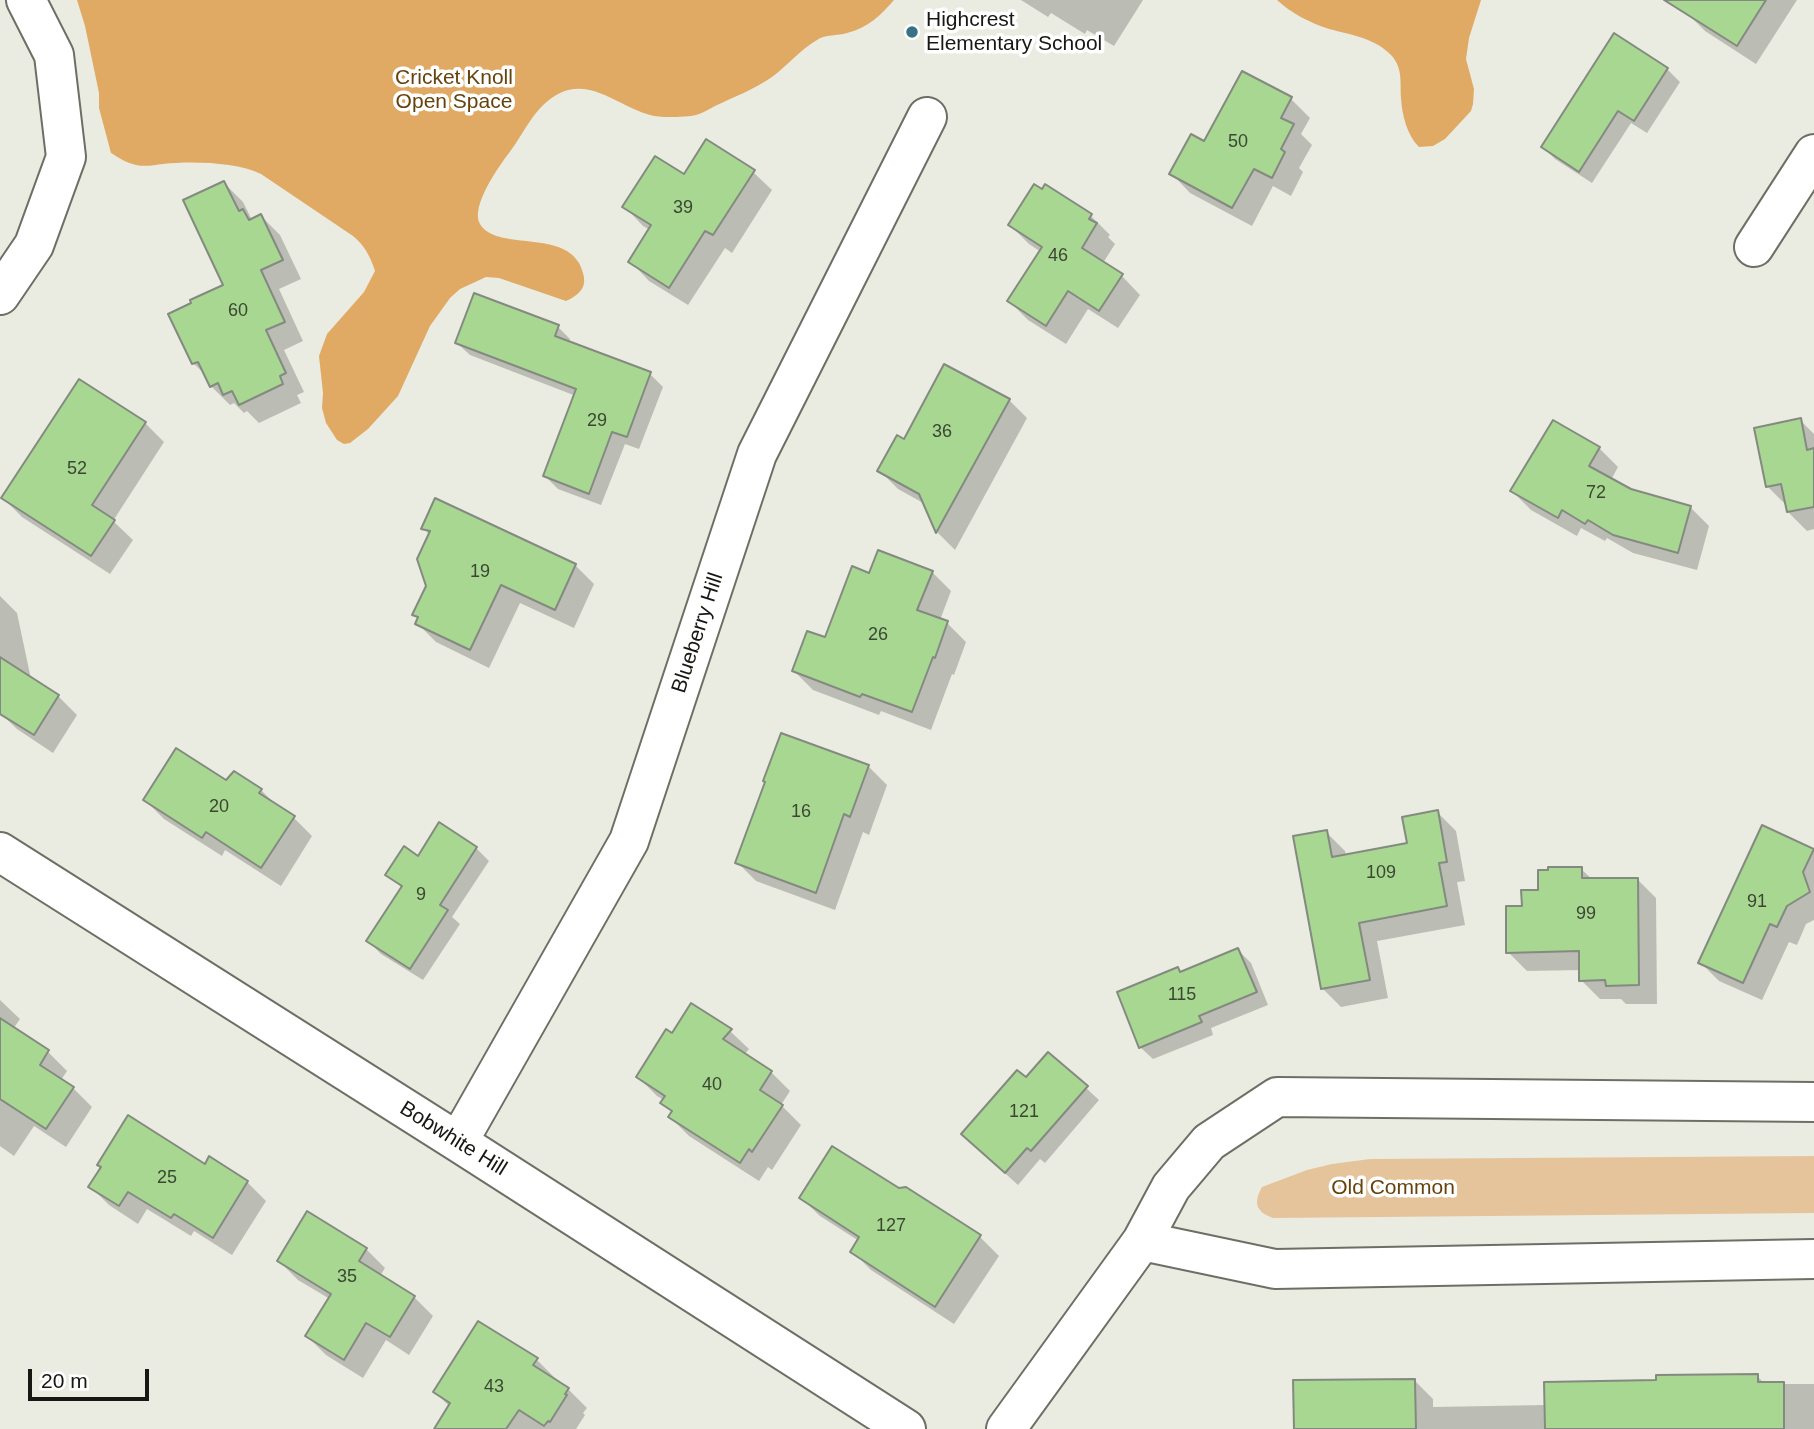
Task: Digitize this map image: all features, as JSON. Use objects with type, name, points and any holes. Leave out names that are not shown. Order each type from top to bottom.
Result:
[{"type":"street","points":[[0,295],[34,245],[66,157],[54,55],[26,0]]},
{"type":"street","name":"Blueberry Hill","points":[[458,1142],[629,841],[757,454],[927,117]]},
{"type":"street","points":[[1754,247],[1814,154]]},
{"type":"street","name":"Bobwhite Hill","points":[[0,852],[906,1429]]},
{"type":"street","points":[[1006,1429],[1142,1241],[1171,1187],[1209,1142],[1277,1097],[1814,1102]]},
{"type":"street","points":[[1142,1241],[1275,1269],[1814,1259]]},
{"type":"green space","name":"Cricket Knoll Open Space","points":[[77,0],[894,0],[868,24],[855,31],[820,38],[765,81],[696,115],[651,115],[587,90],[574,89],[551,98],[531,120],[493,177],[482,197],[478,217],[480,224],[488,232],[500,237],[544,243],[570,253],[582,270],[582,289],[566,301],[499,278],[486,277],[460,289],[430,326],[398,396],[368,429],[350,443],[344,444],[337,440],[326,423],[322,408],[319,356],[327,334],[364,292],[375,271],[367,252],[353,236],[251,170],[200,163],[140,166],[111,153],[99,108],[99,93],[85,26]]},
{"type":"green space","points":[[1277,0],[1481,0],[1469,38],[1466,59],[1474,89],[1471,111],[1445,139],[1433,146],[1419,147],[1406,124],[1399,71],[1392,56],[1371,41],[1308,21]]},
{"type":"green space","name":"Old Common","points":[[1814,1156],[1814,1213],[1273,1218],[1260,1210],[1257,1202],[1262,1187],[1307,1170],[1370,1159]]},
{"type":"building","points":[[1664,0],[1766,0],[1737,46]]},
{"type":"building","points":[[1614,33],[1668,68],[1634,121],[1618,111],[1579,172],[1541,147]]},
{"type":"building","points":[[1242,71],[1292,97],[1281,118],[1294,124],[1281,149],[1285,152],[1272,178],[1254,169],[1232,208],[1169,174],[1191,134],[1204,141]]},
{"type":"building","points":[[706,139],[755,170],[713,235],[705,231],[669,288],[628,262],[651,225],[622,207],[655,156],[684,174]]},
{"type":"building","points":[[224,181],[239,211],[243,209],[249,220],[261,214],[283,260],[261,270],[285,322],[266,330],[286,373],[280,376],[283,384],[239,405],[232,391],[223,395],[218,383],[210,387],[198,362],[192,364],[168,314],[191,303],[190,300],[223,285],[183,200]]},
{"type":"building","points":[[1034,184],[1042,189],[1045,184],[1092,214],[1089,219],[1097,223],[1082,248],[1123,274],[1099,311],[1068,291],[1046,326],[1007,301],[1042,247],[1008,225]]},
{"type":"building","points":[[474,293],[559,325],[555,336],[651,372],[627,437],[612,432],[589,494],[543,476],[576,389],[455,343]]},
{"type":"building","points":[[944,364],[1010,399],[936,533],[919,494],[877,471],[897,435],[904,439]]},
{"type":"building","points":[[79,379],[146,422],[92,505],[115,520],[91,556],[1,498]]},
{"type":"building","points":[[1801,418],[1807,450],[1814,448],[1814,507],[1787,512],[1781,484],[1766,487],[1754,428]]},
{"type":"building","points":[[1553,420],[1600,447],[1589,466],[1631,489],[1691,506],[1678,553],[1613,535],[1588,520],[1585,524],[1562,510],[1558,518],[1510,491]]},
{"type":"building","points":[[435,498],[576,564],[555,610],[501,585],[470,650],[415,624],[418,617],[412,615],[426,586],[417,559],[430,531],[421,529]]},
{"type":"building","points":[[878,550],[933,571],[917,610],[948,621],[912,712],[862,694],[860,697],[792,671],[807,631],[825,637],[852,566],[869,573]]},
{"type":"building","points":[[0,657],[59,695],[34,735],[0,714]]},
{"type":"building","points":[[781,733],[869,765],[850,817],[844,814],[816,893],[735,863]]},
{"type":"building","points":[[176,748],[226,780],[234,771],[262,789],[259,793],[295,816],[261,868],[206,832],[202,838],[143,800]]},
{"type":"building","points":[[1438,810],[1447,862],[1439,863],[1447,906],[1359,923],[1370,980],[1321,989],[1293,836],[1327,830],[1332,857],[1407,843],[1402,817]]},
{"type":"building","points":[[439,822],[477,847],[440,905],[448,910],[410,969],[366,941],[402,886],[385,875],[404,846],[418,856]]},
{"type":"building","points":[[1762,825],[1814,849],[1803,872],[1810,892],[1787,906],[1777,927],[1770,924],[1743,983],[1698,963]]},
{"type":"building","points":[[1548,867],[1582,867],[1582,878],[1638,878],[1639,985],[1606,986],[1605,980],[1579,981],[1579,951],[1506,953],[1506,906],[1522,906],[1521,890],[1538,890],[1538,870],[1548,870]]},
{"type":"building","points":[[1238,948],[1257,992],[1199,1016],[1202,1022],[1139,1048],[1117,992],[1178,967],[1180,972]]},
{"type":"building","points":[[691,1003],[732,1029],[723,1039],[772,1071],[760,1090],[783,1105],[752,1152],[749,1149],[740,1163],[668,1117],[672,1111],[660,1103],[665,1096],[636,1077],[666,1029],[672,1033]]},
{"type":"building","points":[[0,1018],[49,1050],[40,1065],[74,1087],[46,1129],[0,1099]]},
{"type":"building","points":[[1048,1052],[1088,1086],[1031,1151],[1027,1148],[1005,1173],[961,1134],[1017,1070],[1026,1077]]},
{"type":"building","points":[[128,1115],[205,1164],[209,1156],[248,1181],[213,1238],[174,1214],[171,1218],[128,1192],[119,1206],[88,1187],[101,1167],[97,1165]]},
{"type":"building","points":[[832,1146],[899,1188],[906,1187],[981,1235],[935,1307],[850,1252],[859,1237],[799,1198]]},
{"type":"building","points":[[307,1211],[367,1248],[359,1261],[415,1296],[390,1337],[366,1323],[344,1360],[305,1336],[331,1294],[277,1261]]},
{"type":"building","points":[[478,1321],[538,1358],[533,1365],[569,1388],[550,1422],[544,1426],[519,1410],[506,1429],[434,1429],[450,1403],[433,1392]]},
{"type":"building","points":[[1758,1374],[1758,1382],[1784,1382],[1784,1429],[1545,1429],[1544,1382],[1656,1380],[1656,1375]]},
{"type":"building","points":[[1415,1379],[1416,1429],[1294,1429],[1293,1380]]},
{"type":"place","name":"Highcrest Elementary School","points":[[912,32]]}]
